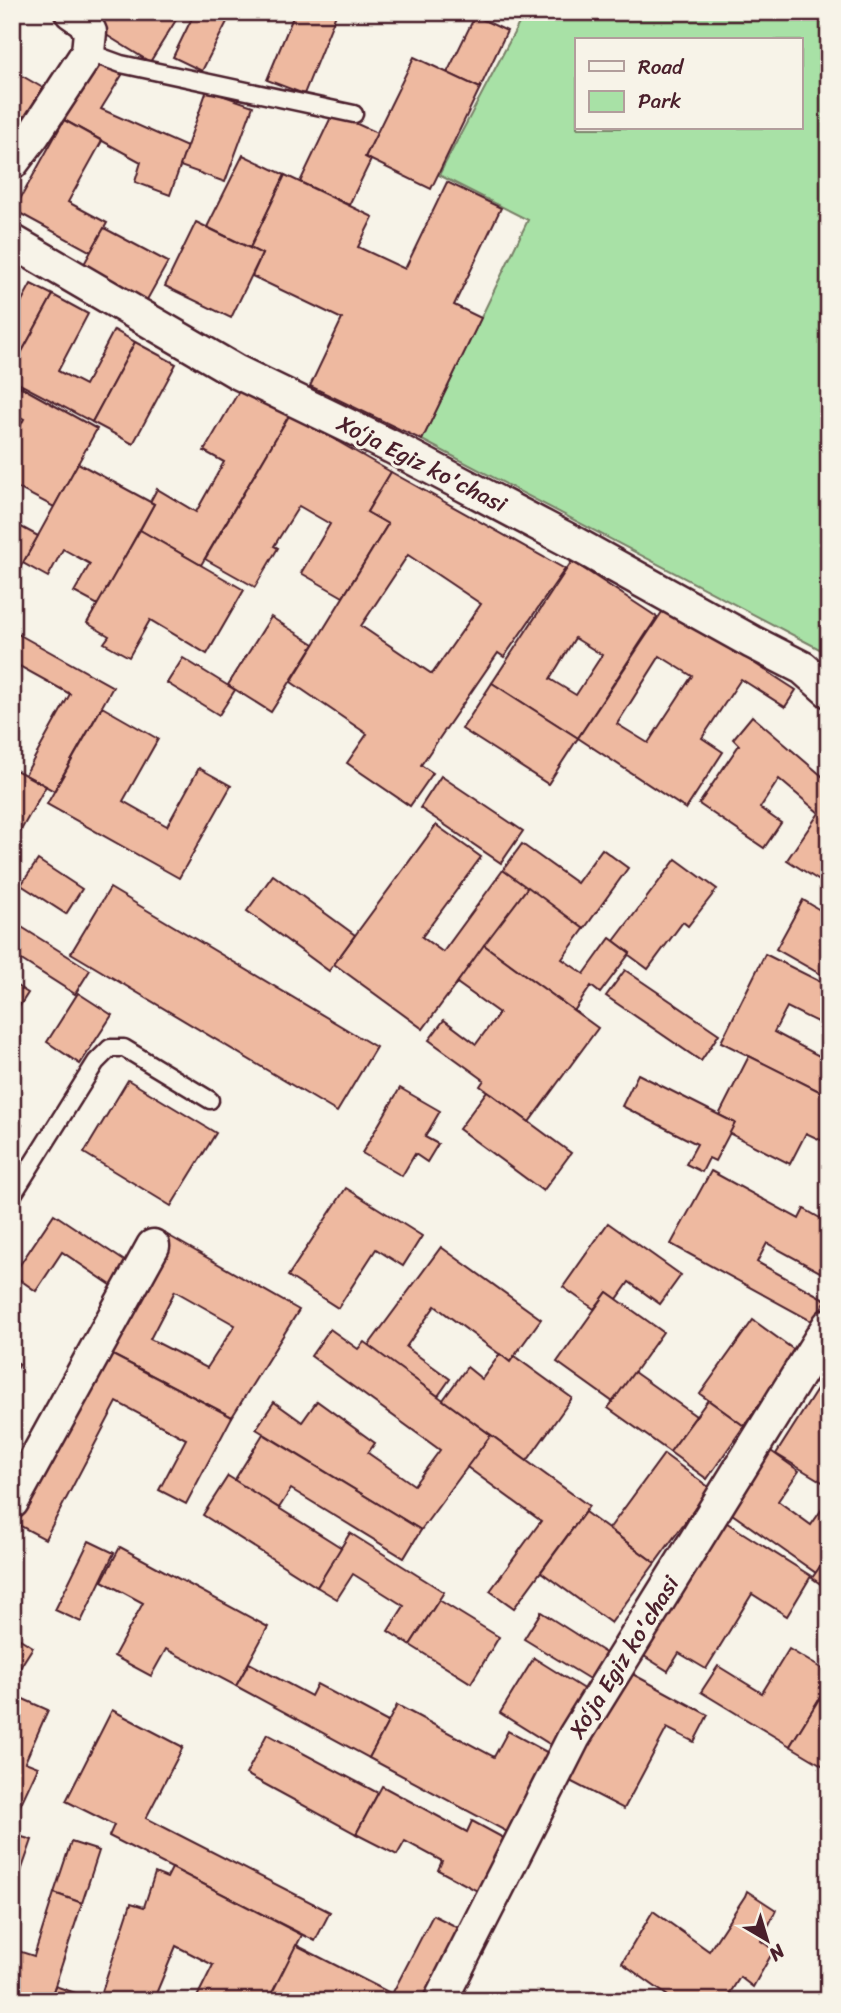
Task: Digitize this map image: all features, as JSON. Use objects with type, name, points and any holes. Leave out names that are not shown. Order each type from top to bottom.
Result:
[{"type":"street","points":[[12,163],[88,52],[90,32],[84,21],[71,12]]},
{"type":"street","name":"Xoʻja Egiz ko'chasi","points":[[12,241],[237,372],[404,453],[803,668],[829,691]]},
{"type":"street","points":[[12,1502],[153,1246]]},
{"type":"street","name":"Xoʻja Egiz ko'chasi","points":[[440,2001],[573,1737],[829,1325]]},
{"type":"lane","points":[[88,52],[121,64],[354,114]]},
{"type":"lane","points":[[12,1196],[96,1062],[110,1048],[124,1048],[210,1100]]},
{"type":"green space","points":[[525,12],[829,12],[829,654],[422,440],[528,220],[439,175]]},
{"type":"building","points":[[105,12],[117,20],[122,12],[181,12],[150,62],[95,28]]},
{"type":"building","points":[[183,12],[232,12],[202,71],[173,57],[192,18]]},
{"type":"building","points":[[295,12],[337,12],[304,94],[267,80]]},
{"type":"building","points":[[475,16],[507,31],[480,88],[447,73]]},
{"type":"building","points":[[414,57],[480,88],[431,189],[365,157]]},
{"type":"building","points":[[100,61],[122,75],[101,109],[187,147],[170,195],[135,182],[141,162],[64,120]]},
{"type":"building","points":[[12,70],[43,88],[12,138]]},
{"type":"building","points":[[207,90],[253,106],[225,182],[180,166]]},
{"type":"building","points":[[333,113],[377,133],[365,157],[371,160],[349,205],[300,182]]},
{"type":"building","points":[[64,120],[102,141],[68,202],[107,223],[91,252],[14,210]]},
{"type":"building","points":[[243,155],[285,175],[250,248],[207,227]]},
{"type":"building","points":[[285,175],[373,217],[358,247],[405,269],[447,182],[501,208],[454,305],[481,318],[422,440],[310,386],[342,319],[252,276],[262,254],[250,248]]},
{"type":"building","points":[[196,222],[262,254],[231,318],[165,286]]},
{"type":"building","points":[[104,228],[168,262],[143,307],[79,273]]},
{"type":"building","points":[[31,284],[53,295],[12,370],[12,319]]},
{"type":"building","points":[[53,295],[88,314],[58,371],[85,385],[114,330],[135,342],[92,422],[12,380],[12,370]]},
{"type":"building","points":[[135,342],[176,364],[133,444],[92,422]]},
{"type":"building","points":[[12,382],[97,429],[54,507],[12,485],[12,441],[24,419],[12,413]]},
{"type":"building","points":[[242,386],[290,414],[201,565],[140,530],[154,504],[150,502],[157,489],[196,512],[224,462],[204,451]]},
{"type":"building","points":[[290,414],[391,472],[367,512],[388,524],[343,597],[301,573],[330,524],[299,506],[274,546],[278,548],[255,587],[205,559]]},
{"type":"building","points":[[78,463],[154,504],[98,605],[74,592],[90,564],[63,549],[48,577],[23,563]]},
{"type":"building","points":[[391,472],[565,569],[504,657],[498,653],[421,765],[433,773],[410,806],[347,763],[367,734],[291,682],[388,524],[367,512]],"holes":[[[408,555],[481,604],[432,674],[361,626]]]},
{"type":"building","points":[[12,522],[38,536],[12,582]]},
{"type":"building","points":[[140,530],[244,590],[207,654],[150,620],[129,657],[104,643],[109,636],[87,623]]},
{"type":"building","points":[[572,561],[657,617],[578,738],[492,683]],"holes":[[[575,638],[602,655],[576,695],[550,679]]]},
{"type":"building","points":[[666,606],[796,690],[785,707],[741,679],[702,738],[723,752],[686,809],[578,738]],"holes":[[[660,656],[692,676],[648,743],[617,724]]]},
{"type":"building","points":[[271,617],[314,644],[271,712],[228,685]]},
{"type":"building","points":[[18,634],[113,687],[54,791],[25,775],[70,694],[12,662],[12,645]]},
{"type":"building","points":[[183,658],[235,690],[219,715],[167,683]]},
{"type":"building","points":[[492,683],[578,738],[548,784],[462,729]]},
{"type":"building","points":[[102,707],[158,739],[123,801],[167,826],[199,768],[231,786],[179,878],[47,804]]},
{"type":"building","points":[[752,716],[829,782],[829,887],[787,860],[819,813],[779,779],[760,808],[781,823],[764,848],[699,804],[739,745],[733,739]]},
{"type":"building","points":[[12,768],[46,786],[12,846]]},
{"type":"building","points":[[441,776],[523,831],[501,863],[420,808]]},
{"type":"building","points":[[436,825],[481,857],[422,937],[443,952],[503,870],[528,887],[423,1029],[334,964]]},
{"type":"building","points":[[522,844],[577,883],[602,849],[628,868],[584,929],[503,870]]},
{"type":"building","points":[[676,859],[717,889],[688,926],[683,922],[648,969],[614,941]]},
{"type":"building","points":[[38,860],[82,889],[66,914],[21,885]]},
{"type":"building","points":[[273,875],[355,935],[329,971],[247,911]]},
{"type":"building","points":[[528,887],[584,929],[562,959],[584,974],[610,938],[630,953],[600,993],[591,986],[574,1011],[484,945]]},
{"type":"building","points":[[110,888],[376,1047],[337,1112],[71,953]]},
{"type":"building","points":[[829,896],[829,979],[776,949],[803,900],[820,910]]},
{"type":"building","points":[[12,921],[90,970],[75,994],[12,954]]},
{"type":"building","points":[[484,945],[598,1028],[529,1122],[480,1086],[484,1080],[429,1040],[444,1020],[476,1044],[499,1013],[457,983]]},
{"type":"building","points":[[765,954],[829,986],[829,1028],[787,1007],[774,1032],[829,1061],[829,1096],[721,1042]]},
{"type":"building","points":[[625,970],[719,1034],[701,1061],[606,996]]},
{"type":"building","points":[[12,983],[28,993],[12,1018]]},
{"type":"building","points":[[78,993],[112,1015],[80,1064],[47,1042]]},
{"type":"building","points":[[749,1056],[829,1096],[829,1144],[806,1133],[790,1164],[729,1133],[735,1123],[719,1115]]},
{"type":"building","points":[[638,1074],[735,1123],[715,1161],[709,1158],[702,1172],[686,1164],[697,1144],[622,1106]]},
{"type":"building","points":[[128,1080],[216,1133],[171,1206],[84,1153]]},
{"type":"building","points":[[400,1088],[440,1111],[425,1137],[438,1144],[427,1162],[415,1154],[402,1176],[362,1153]]},
{"type":"building","points":[[487,1091],[571,1153],[543,1191],[459,1129]]},
{"type":"building","points":[[12,1119],[22,1125],[12,1141]]},
{"type":"building","points":[[711,1171],[799,1219],[804,1209],[820,1218],[829,1202],[829,1277],[767,1243],[757,1262],[826,1300],[813,1322],[671,1244]]},
{"type":"building","points":[[346,1188],[422,1236],[403,1266],[376,1249],[338,1308],[288,1276]]},
{"type":"building","points":[[54,1214],[132,1266],[117,1289],[62,1252],[36,1291],[13,1275]]},
{"type":"building","points":[[608,1223],[681,1275],[660,1304],[629,1282],[617,1299],[607,1292],[594,1309],[563,1287]]},
{"type":"building","points":[[164,1233],[299,1310],[232,1417],[103,1350]],"holes":[[[175,1291],[235,1325],[207,1368],[150,1339]]]},
{"type":"building","points":[[441,1247],[541,1319],[510,1362],[435,1306],[406,1347],[450,1379],[438,1396],[368,1346]]},
{"type":"building","points":[[607,1292],[663,1332],[613,1402],[557,1362]]},
{"type":"building","points":[[753,1320],[797,1352],[744,1426],[700,1394]]},
{"type":"building","points":[[330,1329],[358,1349],[364,1342],[491,1435],[421,1530],[256,1429],[274,1402],[302,1422],[317,1401],[375,1443],[368,1453],[414,1485],[440,1450],[311,1356]]},
{"type":"building","points":[[103,1350],[232,1417],[186,1504],[159,1490],[186,1439],[117,1402],[45,1539],[13,1522]]},
{"type":"building","points":[[500,1354],[510,1362],[514,1356],[572,1398],[527,1461],[443,1400],[467,1367],[482,1379]]},
{"type":"building","points":[[12,1360],[20,1364],[12,1377]]},
{"type":"building","points":[[829,1371],[829,1486],[776,1454]]},
{"type":"building","points":[[634,1372],[696,1416],[670,1452],[608,1408]]},
{"type":"building","points":[[708,1400],[744,1426],[707,1479],[670,1452]]},
{"type":"building","points":[[263,1434],[421,1530],[404,1558],[291,1489],[279,1508],[234,1481]]},
{"type":"building","points":[[491,1435],[589,1506],[514,1608],[490,1591],[541,1521],[467,1467]]},
{"type":"building","points":[[768,1449],[799,1471],[778,1501],[811,1525],[829,1499],[829,1554],[816,1573],[725,1509]]},
{"type":"building","points":[[664,1454],[710,1488],[655,1563],[609,1529]]},
{"type":"building","points":[[228,1476],[342,1548],[317,1587],[203,1515]]},
{"type":"building","points":[[585,1512],[655,1563],[611,1623],[541,1572]]},
{"type":"building","points":[[724,1521],[811,1576],[787,1616],[752,1594],[706,1669],[679,1653],[668,1671],[636,1651]]},
{"type":"building","points":[[350,1533],[444,1592],[410,1645],[388,1631],[404,1606],[353,1574],[337,1599],[317,1587]]},
{"type":"building","points":[[89,1541],[114,1553],[81,1622],[55,1610]]},
{"type":"building","points":[[120,1547],[268,1627],[236,1686],[166,1649],[151,1676],[114,1656],[143,1603],[102,1581]]},
{"type":"building","points":[[829,1554],[829,1590],[812,1578]]},
{"type":"building","points":[[439,1600],[499,1637],[471,1683],[410,1645]]},
{"type":"building","points":[[541,1612],[607,1654],[591,1680],[524,1639]]},
{"type":"building","points":[[12,1634],[33,1647],[12,1680]]},
{"type":"building","points":[[789,1649],[829,1673],[829,1683],[790,1746],[701,1692],[718,1666],[762,1693]]},
{"type":"building","points":[[534,1658],[590,1693],[556,1748],[500,1713]]},
{"type":"building","points":[[249,1663],[311,1696],[317,1684],[388,1722],[369,1758],[236,1686]]},
{"type":"building","points":[[627,1671],[708,1715],[694,1742],[667,1728],[624,1809],[568,1780]]},
{"type":"building","points":[[829,1683],[829,1705],[819,1699]]},
{"type":"building","points":[[21,1698],[48,1710],[25,1762],[38,1767],[18,1810],[12,1807],[12,1717]]},
{"type":"building","points":[[819,1699],[829,1705],[827,1768],[790,1746]]},
{"type":"building","points":[[397,1705],[494,1757],[508,1731],[554,1756],[511,1834],[369,1758]]},
{"type":"building","points":[[112,1710],[183,1747],[146,1818],[330,1912],[315,1941],[109,1836],[114,1825],[66,1801]]},
{"type":"building","points":[[267,1734],[378,1793],[356,1834],[246,1774]]},
{"type":"building","points":[[382,1786],[467,1832],[472,1821],[509,1841],[481,1893],[438,1870],[442,1861],[405,1841],[397,1855],[356,1834]]},
{"type":"building","points":[[12,1834],[32,1840],[19,1877],[12,1875]]},
{"type":"building","points":[[71,1842],[99,1851],[82,1903],[54,1893]]},
{"type":"building","points":[[172,1868],[302,1935],[268,2001],[195,2001],[213,1965],[176,1946],[153,2001],[99,2001],[131,1903],[144,1907],[155,1873],[167,1878]]},
{"type":"building","points":[[747,1891],[776,1910],[761,1941],[774,1950],[753,1987],[740,1977],[725,2001],[675,2001],[622,1963],[653,1911],[709,1951]]},
{"type":"building","points":[[54,1893],[82,1903],[50,2001],[12,2001],[12,1949],[34,1956]]},
{"type":"building","points":[[433,1915],[469,1933],[434,2001],[405,2001],[392,1994]]},
{"type":"building","points":[[296,1945],[392,1994],[405,2001],[268,2001]]},
{"type":"building","points":[[55,1986],[99,2001],[50,2001]]}]
